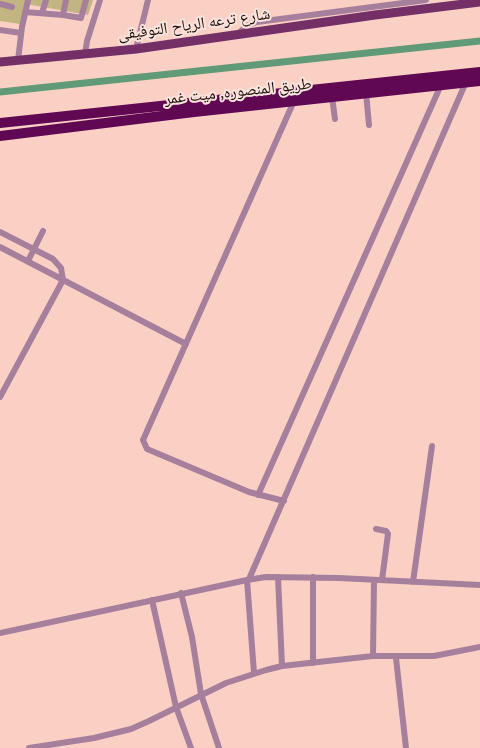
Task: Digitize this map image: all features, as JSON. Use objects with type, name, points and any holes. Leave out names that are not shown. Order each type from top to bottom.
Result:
[{"type":"highway","name":"طريق المنصوره, ميت غمر","points":[[0,123],[480,72]]},
{"type":"highway","name":"طريق المنصوره, ميت غمر","points":[[0,136],[480,81]]},
{"type":"main road","name":"شارع ترعه الرياح التوفيقى","points":[[0,62],[136,49],[237,35],[375,11],[480,2]]},
{"type":"street","points":[[18,60],[28,0]]},
{"type":"street","points":[[42,13],[46,0]]},
{"type":"street","points":[[62,15],[66,0]]},
{"type":"street","points":[[25,12],[80,18],[86,0]]},
{"type":"street","points":[[85,54],[86,41],[100,0]]},
{"type":"street","points":[[136,49],[148,0]]},
{"type":"street","points":[[358,9],[360,0]]},
{"type":"street","points":[[237,35],[242,28],[254,22],[358,9],[375,11],[426,0]]},
{"type":"street","points":[[0,4],[12,7]]},
{"type":"street","points":[[0,30],[21,34]]},
{"type":"street","points":[[254,673],[248,580],[466,82]]},
{"type":"street","points":[[258,495],[441,85]]},
{"type":"street","points":[[366,93],[369,126]]},
{"type":"street","points":[[332,97],[335,119]]},
{"type":"street","points":[[284,501],[258,495],[147,448],[143,444],[144,437],[294,101]]},
{"type":"street","points":[[28,262],[43,231]]},
{"type":"street","points":[[0,232],[58,263],[63,274],[63,280],[1,393]]},
{"type":"street","points":[[0,247],[186,344]]},
{"type":"street","points":[[413,582],[432,446]]},
{"type":"street","points":[[376,530],[386,531],[388,534],[382,580]]},
{"type":"street","points":[[0,633],[248,580],[278,577],[480,584]]},
{"type":"street","points":[[278,577],[282,666]]},
{"type":"street","points":[[312,578],[312,663]]},
{"type":"street","points":[[373,656],[374,580]]},
{"type":"street","points":[[181,593],[192,637],[201,694],[219,748]]},
{"type":"street","points":[[152,600],[176,707],[191,748]]},
{"type":"street","points":[[32,748],[94,738],[131,729],[226,683],[282,666],[373,656],[396,658],[434,656],[480,647]]},
{"type":"street","points":[[396,658],[406,748]]},
{"type":"shaded area","points":[[0,0],[93,0],[88,15],[26,4],[20,24],[0,21]]},
{"type":"waterway","points":[[0,92],[480,41]]}]
